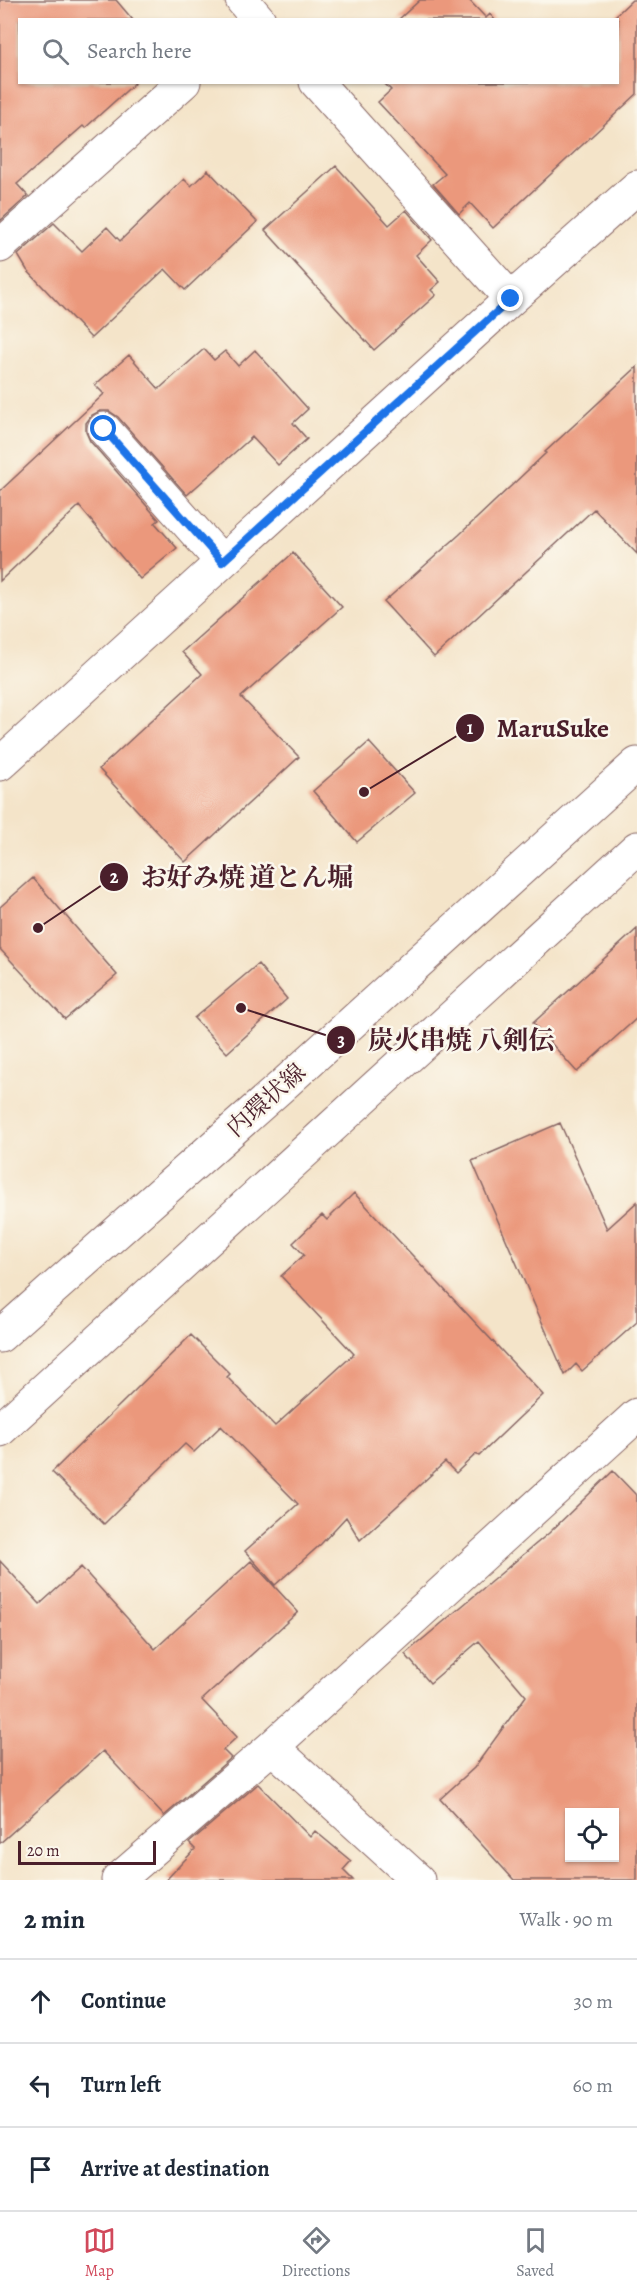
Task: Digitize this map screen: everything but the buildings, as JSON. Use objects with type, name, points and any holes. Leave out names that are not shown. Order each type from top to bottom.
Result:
[{"type":"street","points":[[0,246],[182,84]]},
{"type":"street","points":[[318,84],[511,299]]},
{"type":"street","points":[[0,764],[637,187]]},
{"type":"street","points":[[104,429],[222,562]]},
{"type":"street","name":"内環状線","points":[[0,1336],[283,1085],[637,764]]},
{"type":"street","points":[[0,1430],[637,848]]},
{"type":"street","points":[[118,1880],[272,1747],[637,1415]]},
{"type":"street","points":[[272,1747],[418,1880]]},
{"type":"place","name":"MaruSuke","points":[[364,792]]},
{"type":"place","name":"お好み焼 道とん堀","points":[[38,928]]},
{"type":"place","name":"炭火串焼 八剣伝","points":[[241,1008]]},
{"type":"route","points":[[104,429],[222,562],[511,299]]}]
